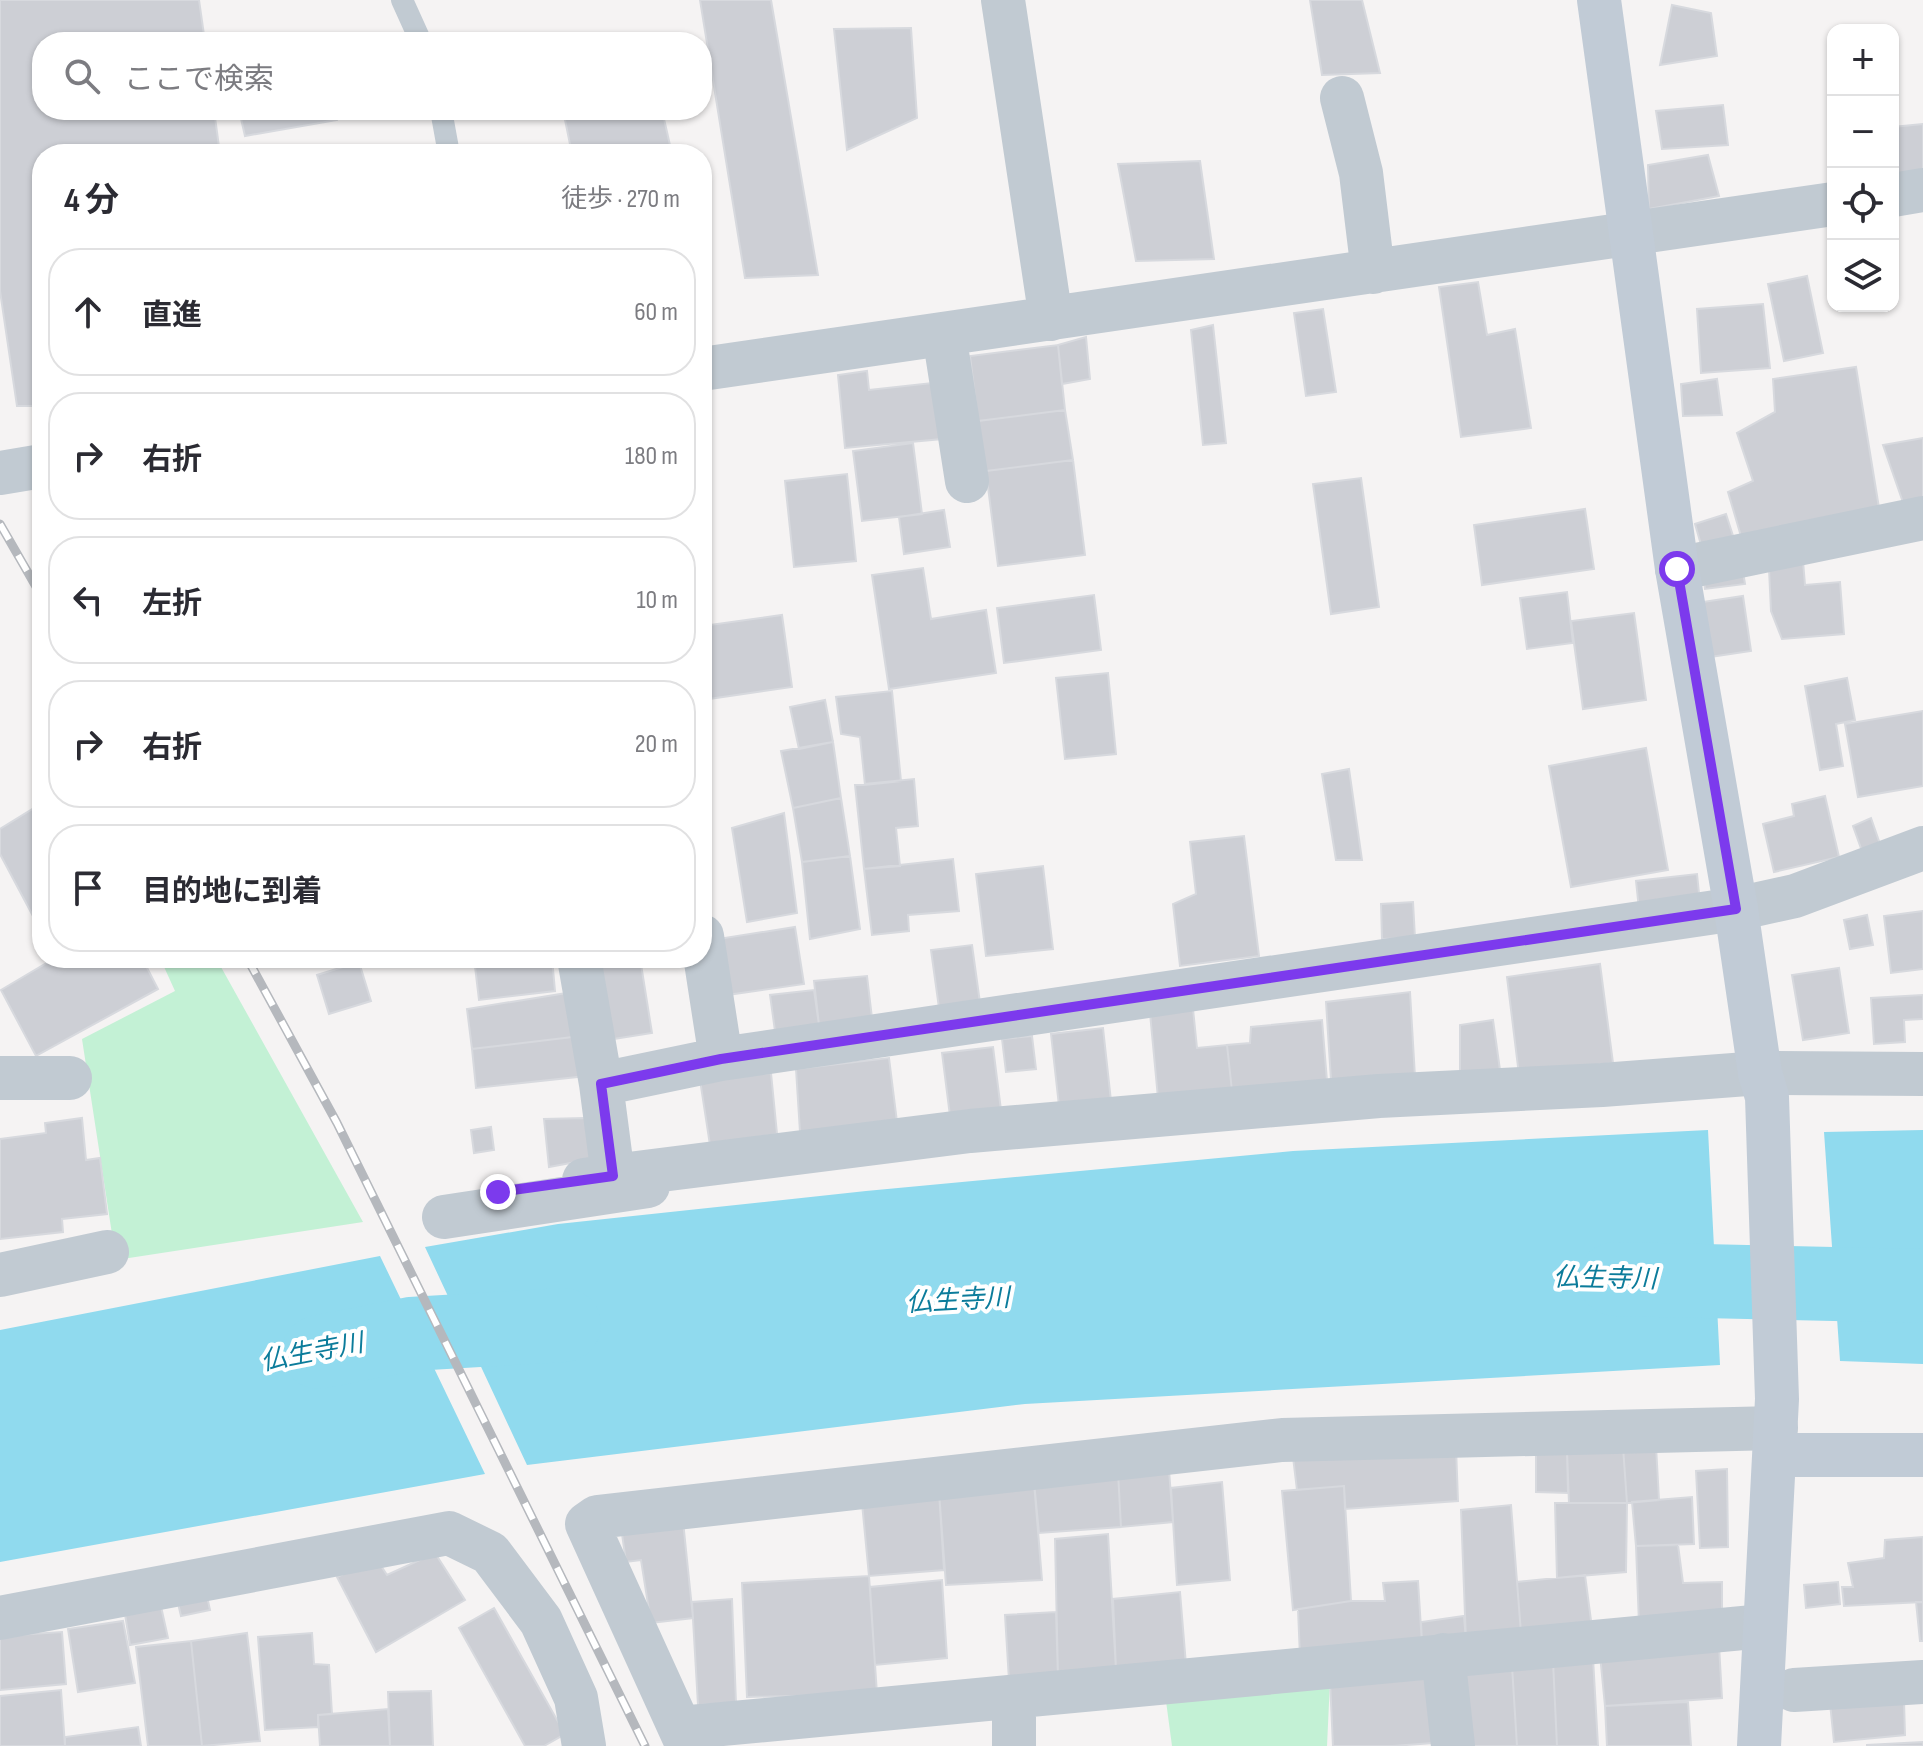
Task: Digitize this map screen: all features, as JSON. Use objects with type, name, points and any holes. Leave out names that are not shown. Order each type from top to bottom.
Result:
[{"type":"street","points":[[1003,0],[1051,319]]},
{"type":"street","points":[[1599,0],[1677,569],[1764,1085],[1776,1427],[1759,1746]]},
{"type":"street","points":[[1342,98],[1361,173],[1373,272]]},
{"type":"street","points":[[1899,194],[1923,190]]},
{"type":"street","points":[[712,368],[1827,205]]},
{"type":"street","points":[[944,334],[967,481]]},
{"type":"street","points":[[0,473],[32,468]]},
{"type":"street","points":[[1677,569],[1923,518]]},
{"type":"street","points":[[601,1084],[721,1059],[1736,909],[1795,896],[1923,848]]},
{"type":"street","points":[[581,968],[613,1176]]},
{"type":"street","points":[[707,968],[721,1059]]},
{"type":"street","points":[[498,1192],[970,1131],[1379,1096],[1713,1076],[1764,1085],[1923,1074]]},
{"type":"street","points":[[444,1217],[612,1190],[1016,1143],[1695,1092],[1713,1076]]},
{"type":"street","points":[[0,1078],[70,1078]]},
{"type":"street","points":[[0,1275],[107,1252]]},
{"type":"street","points":[[1764,1626],[1014,1698],[684,1737],[587,1524],[597,1517],[1282,1440],[1776,1427],[1923,1455]]},
{"type":"street","points":[[0,1618],[449,1533],[490,1553],[541,1621],[576,1698],[584,1746]]},
{"type":"street","points":[[1443,1655],[1453,1746]]},
{"type":"street","points":[[1794,1690],[1923,1682]]},
{"type":"street","points":[[1014,1698],[1014,1746]]},
{"type":"lane","points":[[402,0],[416,32]]},
{"type":"lane","points":[[443,120],[447,144]]},
{"type":"green space","points":[[165,968],[222,968],[363,1222],[116,1260],[82,1039],[175,991]]},
{"type":"green space","points":[[1330,1681],[1327,1746],[1172,1746],[1166,1701]]},
{"type":"water","points":[[1708,1130],[1720,1365],[1025,1404],[527,1465],[425,1247],[558,1224],[1293,1151]]},
{"type":"water","points":[[1923,1130],[1923,1364],[1840,1361],[1824,1132]]},
{"type":"water","points":[[380,1256],[485,1474],[0,1562],[0,1330]]},
{"type":"building","points":[[0,0],[199,0],[204,32],[32,32],[32,120],[215,120],[219,144],[32,144],[32,406],[17,406],[0,291]]},
{"type":"building","points":[[700,0],[771,0],[818,275],[745,278],[712,74],[712,32],[705,32]]},
{"type":"building","points":[[1310,0],[1362,0],[1380,73],[1322,75]]},
{"type":"building","points":[[1672,5],[1711,13],[1717,56],[1660,65]]},
{"type":"building","points":[[911,28],[917,118],[847,150],[834,29]]},
{"type":"building","points":[[1723,105],[1728,145],[1662,149],[1656,111]]},
{"type":"building","points":[[241,120],[337,120],[245,136]]},
{"type":"building","points":[[565,120],[664,120],[670,144],[570,144]]},
{"type":"building","points":[[1923,124],[1923,172],[1899,175],[1899,126]]},
{"type":"building","points":[[1708,155],[1719,196],[1649,209],[1648,165]]},
{"type":"building","points":[[1200,161],[1214,259],[1136,261],[1118,164]]},
{"type":"building","points":[[1807,276],[1823,353],[1784,361],[1768,284]]},
{"type":"building","points":[[1478,282],[1487,335],[1515,329],[1531,428],[1461,437],[1439,287]]},
{"type":"building","points":[[1763,304],[1770,368],[1701,373],[1697,309]]},
{"type":"building","points":[[1323,309],[1336,392],[1306,396],[1294,313]]},
{"type":"building","points":[[1213,325],[1226,443],[1203,445],[1191,330]]},
{"type":"building","points":[[1086,337],[1090,379],[1062,384],[1058,345]]},
{"type":"building","points":[[1058,345],[1065,410],[978,421],[970,356]]},
{"type":"building","points":[[1856,367],[1880,514],[1743,543],[1728,492],[1753,481],[1737,433],[1775,412],[1773,379]]},
{"type":"building","points":[[867,371],[869,390],[932,383],[942,439],[845,448],[838,375]]},
{"type":"building","points":[[1717,379],[1722,415],[1683,416],[1681,384]]},
{"type":"building","points":[[1065,410],[1073,460],[986,471],[978,421]]},
{"type":"building","points":[[1923,438],[1923,508],[1906,511],[1883,445]]},
{"type":"building","points":[[913,443],[922,514],[862,521],[853,451]]},
{"type":"building","points":[[1073,460],[1085,555],[998,566],[986,471]]},
{"type":"building","points":[[847,474],[856,561],[794,567],[785,481]]},
{"type":"building","points":[[1361,478],[1379,607],[1331,614],[1313,484]]},
{"type":"building","points":[[1585,509],[1594,569],[1482,585],[1474,525]]},
{"type":"building","points":[[944,510],[950,547],[904,554],[899,517]]},
{"type":"building","points":[[1726,514],[1736,545],[1704,555],[1695,524]]},
{"type":"building","points":[[1803,561],[1805,585],[1840,582],[1844,634],[1782,639],[1771,611],[1769,569]]},
{"type":"building","points":[[1742,566],[1745,584],[1705,589],[1703,571]]},
{"type":"building","points":[[923,568],[931,619],[986,610],[996,673],[889,689],[872,575]]},
{"type":"building","points":[[1567,592],[1573,643],[1527,649],[1520,598]]},
{"type":"building","points":[[1094,595],[1101,650],[1004,663],[997,608]]},
{"type":"building","points":[[1743,596],[1751,651],[1703,658],[1696,603]]},
{"type":"building","points":[[1634,613],[1646,700],[1583,709],[1571,621]]},
{"type":"building","points":[[782,615],[792,687],[712,699],[712,625]]},
{"type":"building","points":[[1108,673],[1116,754],[1065,759],[1056,678]]},
{"type":"building","points":[[1847,678],[1855,720],[1836,724],[1843,766],[1820,770],[1805,686]]},
{"type":"building","points":[[892,691],[901,781],[865,785],[860,737],[841,734],[836,697]]},
{"type":"building","points":[[825,700],[833,742],[799,749],[790,707]]},
{"type":"building","points":[[1923,711],[1923,786],[1858,797],[1845,724]]},
{"type":"building","points":[[833,742],[841,798],[793,808],[781,751]]},
{"type":"building","points":[[1646,748],[1668,870],[1571,887],[1549,766]]},
{"type":"building","points":[[1349,769],[1362,860],[1336,860],[1322,774]]},
{"type":"building","points":[[914,779],[918,826],[896,828],[900,866],[864,869],[855,785]]},
{"type":"building","points":[[1825,796],[1839,857],[1774,872],[1763,824],[1794,816],[1792,804]]},
{"type":"building","points":[[841,798],[850,856],[802,862],[793,808]]},
{"type":"building","points":[[32,809],[32,914],[0,854],[0,829]]},
{"type":"building","points":[[784,813],[797,913],[747,922],[732,828]]},
{"type":"building","points":[[1871,818],[1881,847],[1863,854],[1853,826]]},
{"type":"building","points":[[1244,836],[1259,956],[1180,966],[1173,904],[1196,894],[1190,842]]},
{"type":"building","points":[[850,856],[860,929],[810,939],[802,862]]},
{"type":"building","points":[[953,859],[959,911],[908,915],[909,931],[872,935],[864,869]]},
{"type":"building","points":[[1043,866],[1053,949],[986,956],[976,874]]},
{"type":"building","points":[[1697,874],[1700,903],[1639,909],[1636,881]]},
{"type":"building","points":[[1413,902],[1415,938],[1382,939],[1381,904]]},
{"type":"building","points":[[1923,911],[1923,969],[1891,973],[1884,916]]},
{"type":"building","points":[[1867,915],[1873,945],[1850,949],[1844,920]]},
{"type":"building","points":[[795,927],[804,984],[727,995],[718,939]]},
{"type":"building","points":[[972,945],[980,1003],[939,1008],[931,950]]},
{"type":"building","points":[[1600,964],[1613,1063],[1519,1075],[1507,977]]},
{"type":"building","points":[[38,968],[147,968],[158,989],[36,1056],[1,990]]},
{"type":"building","points":[[340,968],[361,968],[371,1001],[329,1014],[317,975]]},
{"type":"building","points":[[475,968],[553,968],[555,991],[479,1000]]},
{"type":"building","points":[[595,968],[642,968],[652,1033],[607,1040]]},
{"type":"building","points":[[1839,968],[1849,1033],[1803,1040],[1792,975]]},
{"type":"building","points":[[867,976],[872,1018],[819,1025],[814,981]]},
{"type":"building","points":[[814,990],[819,1025],[775,1031],[770,995]]},
{"type":"building","points":[[573,992],[581,1036],[472,1049],[467,1009]]},
{"type":"building","points":[[1410,992],[1415,1077],[1331,1080],[1326,1002]]},
{"type":"building","points":[[1923,995],[1923,1019],[1904,1020],[1905,1042],[1874,1044],[1871,998]]},
{"type":"building","points":[[1193,1009],[1197,1048],[1227,1045],[1232,1091],[1158,1098],[1150,1013]]},
{"type":"building","points":[[1322,1020],[1327,1081],[1232,1091],[1227,1045],[1250,1043],[1251,1027]]},
{"type":"building","points":[[1493,1020],[1500,1070],[1460,1078],[1460,1025]]},
{"type":"building","points":[[1103,1028],[1111,1101],[1059,1106],[1051,1034]]},
{"type":"building","points":[[581,1036],[586,1076],[476,1088],[472,1049]]},
{"type":"building","points":[[1032,1036],[1036,1069],[1006,1072],[1002,1039]]},
{"type":"building","points":[[993,1047],[1001,1110],[950,1116],[942,1053]]},
{"type":"building","points":[[889,1058],[897,1122],[800,1132],[796,1069]]},
{"type":"building","points":[[771,1073],[777,1134],[710,1145],[700,1080]]},
{"type":"building","points":[[82,1118],[86,1160],[100,1158],[107,1214],[62,1219],[63,1232],[0,1239],[0,1139],[46,1133],[45,1123]]},
{"type":"building","points":[[585,1118],[592,1159],[549,1167],[544,1119]]},
{"type":"building","points":[[491,1127],[494,1150],[474,1153],[471,1130]]},
{"type":"building","points":[[1656,1446],[1659,1500],[1627,1503],[1623,1447]]},
{"type":"building","points":[[1456,1447],[1458,1501],[1345,1509],[1344,1486],[1297,1490],[1293,1457]]},
{"type":"building","points":[[1623,1447],[1627,1503],[1569,1503],[1567,1451]]},
{"type":"building","points":[[1567,1451],[1568,1493],[1536,1492],[1536,1452]]},
{"type":"building","points":[[1727,1469],[1728,1547],[1700,1548],[1696,1471]]},
{"type":"building","points":[[1169,1470],[1173,1522],[1121,1527],[1118,1472]]},
{"type":"building","points":[[1118,1472],[1121,1527],[1039,1533],[1034,1482]]},
{"type":"building","points":[[1034,1482],[1042,1580],[946,1585],[939,1492]]},
{"type":"building","points":[[1222,1482],[1230,1580],[1177,1585],[1171,1488]]},
{"type":"building","points":[[1344,1486],[1351,1601],[1293,1610],[1282,1491]]},
{"type":"building","points":[[939,1492],[944,1570],[869,1576],[862,1503]]},
{"type":"building","points":[[1692,1497],[1694,1544],[1636,1546],[1632,1502]]},
{"type":"building","points":[[1555,1503],[1627,1503],[1626,1572],[1557,1578]]},
{"type":"building","points":[[1511,1505],[1521,1633],[1466,1641],[1461,1510]]},
{"type":"building","points":[[683,1521],[693,1618],[651,1623],[641,1560],[626,1562],[621,1527]]},
{"type":"building","points":[[1108,1534],[1116,1670],[1058,1678],[1055,1539]]},
{"type":"building","points":[[1923,1537],[1923,1602],[1844,1606],[1842,1587],[1853,1587],[1848,1563],[1884,1558],[1885,1540]]},
{"type":"building","points":[[1678,1545],[1683,1583],[1722,1582],[1722,1618],[1639,1624],[1636,1546]]},
{"type":"building","points":[[435,1553],[465,1600],[376,1652],[337,1577],[376,1558],[387,1575]]},
{"type":"building","points":[[1585,1575],[1592,1628],[1521,1633],[1517,1582]]},
{"type":"building","points":[[869,1576],[877,1694],[747,1697],[742,1583]]},
{"type":"building","points":[[942,1580],[947,1658],[875,1665],[870,1587]]},
{"type":"building","points":[[1418,1581],[1422,1644],[1300,1657],[1298,1609],[1351,1601],[1385,1601],[1383,1583]]},
{"type":"building","points":[[1838,1582],[1840,1604],[1806,1608],[1804,1585]]},
{"type":"building","points":[[206,1592],[210,1610],[181,1616],[177,1599]]},
{"type":"building","points":[[1180,1592],[1186,1665],[1116,1670],[1113,1599]]},
{"type":"building","points":[[732,1599],[736,1703],[698,1705],[692,1602]]},
{"type":"building","points":[[160,1602],[168,1638],[130,1645],[124,1608]]},
{"type":"building","points":[[1916,1602],[1923,1602],[1923,1641],[1920,1641]]},
{"type":"building","points":[[494,1608],[565,1734],[544,1746],[525,1746],[459,1628]]},
{"type":"building","points":[[1056,1612],[1058,1678],[1009,1680],[1005,1615]]},
{"type":"building","points":[[1464,1616],[1466,1641],[1422,1644],[1421,1622]]},
{"type":"building","points":[[123,1621],[135,1683],[78,1692],[68,1629]]},
{"type":"building","points":[[62,1632],[66,1684],[0,1690],[0,1636]]},
{"type":"building","points":[[247,1633],[260,1741],[202,1746],[191,1641]]},
{"type":"building","points":[[312,1633],[314,1664],[329,1665],[332,1714],[318,1715],[318,1727],[265,1730],[258,1637]]},
{"type":"building","points":[[191,1641],[202,1746],[148,1746],[136,1647]]},
{"type":"building","points":[[1719,1645],[1722,1698],[1605,1706],[1600,1655]]},
{"type":"building","points":[[1593,1658],[1598,1746],[1557,1746],[1553,1661]]},
{"type":"building","points":[[1553,1661],[1557,1746],[1517,1746],[1512,1666]]},
{"type":"building","points":[[1512,1666],[1517,1746],[1465,1746],[1455,1671]]},
{"type":"building","points":[[1431,1673],[1433,1743],[1333,1746],[1330,1681]]},
{"type":"building","points":[[61,1690],[65,1746],[0,1746],[0,1696]]},
{"type":"building","points":[[431,1691],[433,1746],[390,1746],[388,1692]]},
{"type":"building","points":[[1904,1701],[1905,1735],[1834,1742],[1830,1703]]},
{"type":"building","points":[[1688,1702],[1691,1746],[1607,1746],[1605,1706]]},
{"type":"building","points":[[388,1709],[390,1746],[320,1746],[318,1715]]},
{"type":"building","points":[[138,1727],[141,1746],[65,1746],[65,1737]]},
{"type":"building","points":[[1923,1742],[1923,1746],[1867,1746],[1867,1745]]},
{"type":"waterway","name":"仏生寺川","points":[[1615,1279],[1923,1286]]},
{"type":"waterway","name":"仏生寺川","points":[[319,1352],[411,1334],[564,1325]]},
{"type":"railway","points":[[0,524],[32,580]]},
{"type":"railway","points":[[252,968],[337,1123],[645,1746]]},
{"type":"route","points":[[498,1192],[613,1176],[601,1084],[721,1059],[1736,909],[1677,569]]}]
